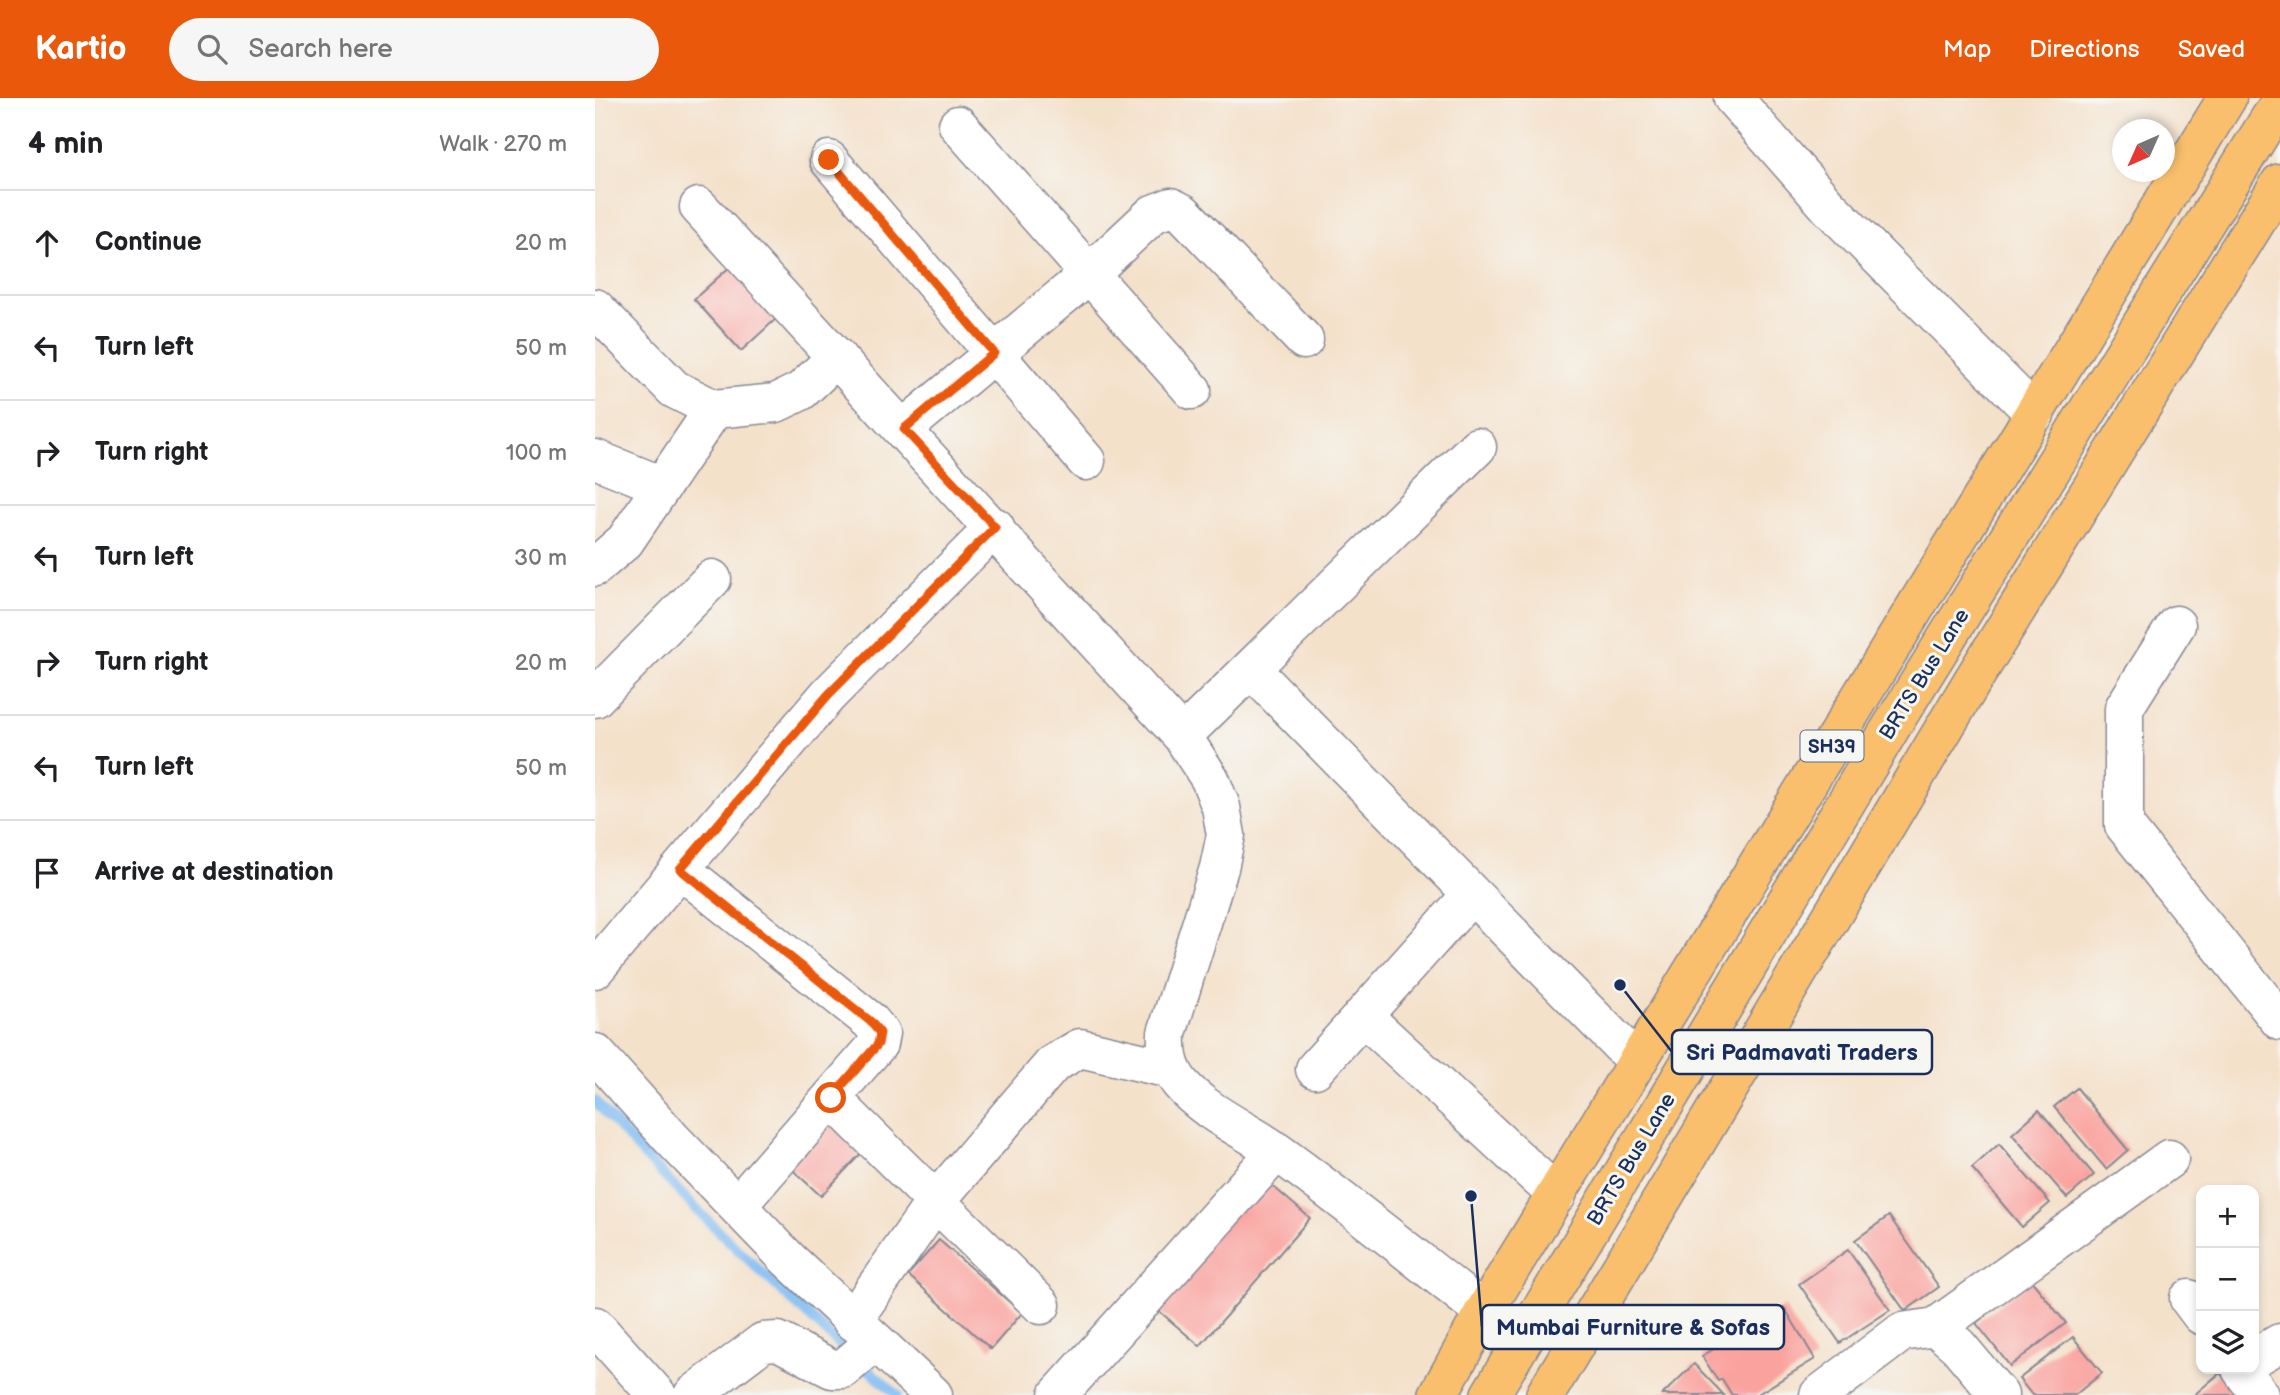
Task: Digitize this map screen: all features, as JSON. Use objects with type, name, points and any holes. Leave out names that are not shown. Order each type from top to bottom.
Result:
[{"type":"main road","name":"SH39","points":[[1438,1395],[1484,1312],[2227,98]]},
{"type":"main road","name":"BRTS Bus Lane","points":[[1490,1395],[1890,729],[2280,102]]},
{"type":"main road","points":[[1545,1395],[1923,763],[2280,183]]},
{"type":"street","points":[[1733,98],[1828,206],[2035,414]]},
{"type":"street","points":[[958,125],[1087,275],[1192,390]]},
{"type":"street","points":[[829,160],[1086,461]]},
{"type":"street","points":[[699,207],[995,527],[1182,736],[1210,779],[1221,807],[1226,835],[1219,867],[1167,1033],[1166,1048],[1170,1069],[1182,1086],[1276,1152],[1484,1312]]},
{"type":"street","points":[[904,429],[1087,275],[1153,214],[1171,207],[1184,213],[1304,340]]},
{"type":"street","points":[[595,308],[674,388],[713,409],[776,403],[801,391],[837,357]]},
{"type":"street","points":[[595,567],[625,541],[713,409]]},
{"type":"street","points":[[1182,736],[1477,447]]},
{"type":"street","points":[[595,459],[660,485]]},
{"type":"street","points":[[595,969],[828,695],[995,527]]},
{"type":"street","points":[[595,698],[712,579]]},
{"type":"street","points":[[2176,625],[2124,708],[2124,825],[2280,1021]]},
{"type":"street","points":[[1251,669],[1637,1062]]},
{"type":"street","points":[[680,869],[870,1021],[880,1033],[878,1044],[737,1206]]},
{"type":"street","points":[[1315,1069],[1472,894]]},
{"type":"street","points":[[1363,1016],[1557,1195]]},
{"type":"street","points":[[693,1395],[763,1342],[778,1340],[832,1369],[858,1346],[936,1201],[1053,1065],[1066,1055],[1080,1048],[1093,1049],[1170,1069]]},
{"type":"street","points":[[595,1053],[737,1206],[858,1346],[933,1395]]},
{"type":"street","points":[[831,1098],[1041,1305]]},
{"type":"street","points":[[1058,1395],[1276,1152]]},
{"type":"street","points":[[1819,1395],[1902,1332],[1936,1327],[2169,1159]]},
{"type":"street","points":[[595,1326],[657,1395]]},
{"type":"street","points":[[1936,1327],[1958,1346],[1999,1395]]},
{"type":"street","points":[[2259,1355],[2280,1343]]},
{"type":"street","points":[[2245,1374],[2260,1395]]},
{"type":"building","points":[[732,265],[778,317],[741,351],[694,299]]},
{"type":"building","points":[[2077,1088],[2128,1150],[2106,1169],[2054,1107]]},
{"type":"building","points":[[2039,1110],[2094,1175],[2067,1198],[2012,1134]]},
{"type":"building","points":[[830,1115],[866,1148],[821,1196],[785,1163]]},
{"type":"building","points":[[1999,1144],[2050,1203],[2022,1227],[1972,1168]]},
{"type":"building","points":[[1262,1177],[1310,1218],[1200,1346],[1152,1305]]},
{"type":"building","points":[[1889,1216],[1939,1287],[1905,1311],[1855,1240]]},
{"type":"building","points":[[939,1240],[1022,1313],[991,1349],[908,1275]]},
{"type":"building","points":[[1848,1250],[1890,1310],[1840,1343],[1799,1284]]},
{"type":"building","points":[[2031,1280],[2066,1323],[2010,1366],[1976,1323]]},
{"type":"building","points":[[1784,1307],[1815,1359],[1756,1395],[1732,1395],[1722,1379],[1718,1381],[1702,1356]]},
{"type":"building","points":[[2073,1337],[2102,1373],[2075,1395],[2032,1395],[2019,1379]]},
{"type":"building","points":[[1694,1364],[1724,1395],[1662,1395]]},
{"type":"building","points":[[2221,1374],[2240,1395],[2194,1395]]},
{"type":"waterway","points":[[595,1101],[687,1200],[850,1354]]},
{"type":"waterway","points":[[862,1364],[897,1395]]},
{"type":"place","name":"Sri Padmavati Traders","points":[[1620,985]]},
{"type":"place","name":"Mumbai Furniture & Sofas","points":[[1471,1196]]},
{"type":"route","points":[[829,160],[994,353],[904,429],[995,527],[828,695],[680,869],[870,1021],[880,1033],[878,1044],[831,1098]]}]
